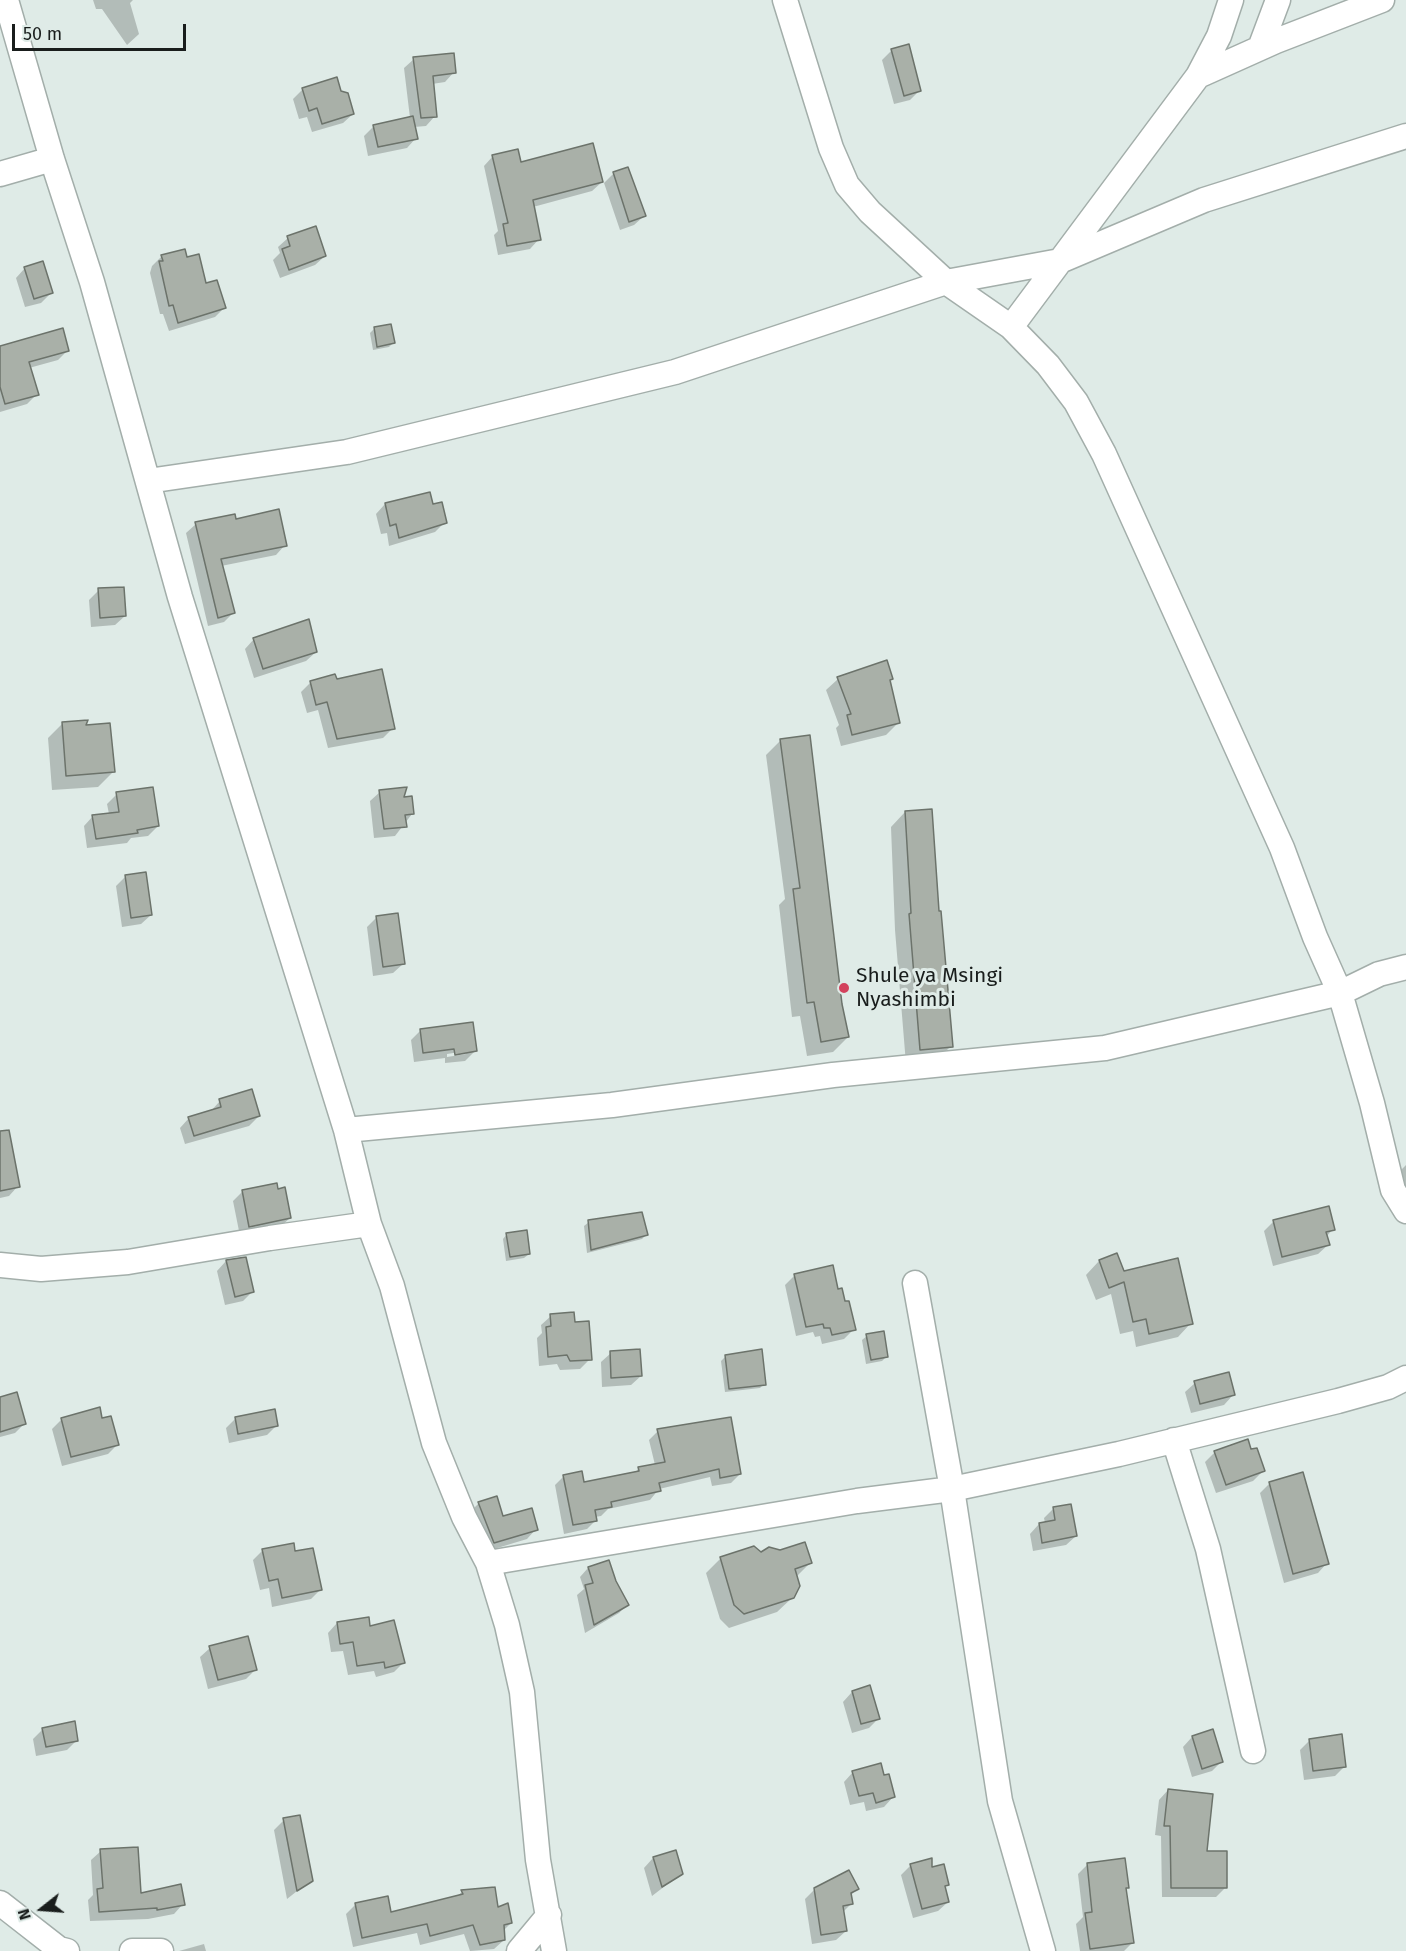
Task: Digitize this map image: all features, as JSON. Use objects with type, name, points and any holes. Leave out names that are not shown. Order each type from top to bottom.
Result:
[{"type":"street","points":[[6,0],[52,159],[96,293],[180,597],[346,1130],[369,1224],[392,1286],[434,1443],[464,1517],[488,1563],[522,1692],[538,1860],[555,1951]]},
{"type":"street","points":[[785,0],[831,148],[847,185],[870,212],[946,282],[1011,327],[1048,365],[1076,402],[1104,454],[1282,848],[1315,937],[1340,993],[1372,1103],[1393,1190],[1405,1212]]},
{"type":"street","points":[[1011,327],[1198,76],[1219,36],[1231,0]]},
{"type":"street","points":[[1260,48],[1278,0]]},
{"type":"street","points":[[1198,76],[1260,48],[1382,0]]},
{"type":"street","points":[[148,481],[347,452],[675,372],[946,282],[1060,261],[1204,200],[1406,136]]},
{"type":"street","points":[[0,174],[52,159]]},
{"type":"street","points":[[346,1130],[612,1105],[833,1075],[1105,1048],[1340,993],[1379,974],[1406,967]]},
{"type":"street","points":[[0,1265],[41,1269],[128,1262],[369,1224]]},
{"type":"street","points":[[915,1283],[952,1489],[1000,1801],[1043,1951]]},
{"type":"street","points":[[488,1563],[857,1501],[952,1489],[1338,1401],[1388,1387],[1406,1378]]},
{"type":"street","points":[[1174,1440],[1208,1549],[1253,1751]]},
{"type":"street","points":[[0,1903],[59,1949],[67,1951]]},
{"type":"street","points":[[519,1951],[549,1915]]},
{"type":"street","points":[[132,1951],[160,1951]]},
{"type":"building","points":[[909,44],[921,91],[904,96],[891,49]]},
{"type":"building","points":[[454,53],[456,73],[433,76],[437,117],[421,118],[413,57]]},
{"type":"building","points":[[337,77],[341,91],[348,93],[354,114],[322,124],[317,108],[309,111],[302,88]]},
{"type":"building","points":[[413,116],[418,139],[378,147],[373,125]]},
{"type":"building","points":[[593,143],[603,182],[533,200],[541,240],[507,246],[503,224],[508,223],[492,155],[518,149],[521,162]]},
{"type":"building","points":[[628,167],[646,216],[629,222],[613,172]]},
{"type":"building","points":[[316,226],[326,256],[289,270],[282,249],[290,246],[287,236]]},
{"type":"building","points":[[185,249],[187,257],[199,254],[206,283],[217,280],[226,308],[178,323],[173,305],[169,306],[159,261],[163,261],[161,255]]},
{"type":"building","points":[[43,261],[53,293],[34,299],[24,267]]},
{"type":"building","points":[[391,324],[395,343],[377,347],[374,327]]},
{"type":"building","points":[[63,328],[69,351],[29,362],[39,395],[5,404],[0,387],[0,346]]},
{"type":"building","points":[[430,492],[433,504],[442,502],[447,523],[399,538],[396,524],[390,526],[385,503]]},
{"type":"building","points":[[279,509],[287,546],[221,559],[235,613],[218,618],[195,522],[235,514],[236,519]]},
{"type":"building","points":[[124,587],[126,616],[100,618],[98,588]]},
{"type":"building","points":[[309,619],[317,652],[263,669],[253,638]]},
{"type":"building","points":[[887,660],[893,679],[890,680],[900,723],[852,735],[847,715],[851,714],[837,677]]},
{"type":"building","points":[[382,669],[395,729],[337,739],[327,702],[316,705],[310,681],[335,674],[337,679]]},
{"type":"building","points":[[88,720],[86,725],[110,723],[115,772],[66,776],[62,722]]},
{"type":"building","points":[[810,735],[842,1004],[849,1037],[821,1042],[814,1002],[807,1003],[793,889],[800,888],[780,739]]},
{"type":"building","points":[[153,787],[159,826],[137,830],[138,833],[96,839],[92,815],[119,812],[116,792]]},
{"type":"building","points":[[407,787],[404,797],[412,796],[414,814],[405,815],[407,827],[384,829],[379,790]]},
{"type":"building","points":[[932,809],[939,911],[941,911],[953,1047],[920,1050],[909,914],[911,913],[905,811]]},
{"type":"building","points":[[146,872],[152,915],[131,918],[125,875]]},
{"type":"building","points":[[398,913],[405,964],[383,967],[376,916]]},
{"type":"building","points":[[473,1022],[477,1051],[455,1055],[454,1049],[423,1053],[420,1029]]},
{"type":"building","points":[[252,1089],[260,1116],[194,1136],[188,1117],[221,1107],[219,1099]]},
{"type":"building","points":[[9,1130],[20,1187],[0,1191],[0,1131]]},
{"type":"building","points":[[277,1183],[278,1189],[285,1187],[291,1218],[249,1227],[242,1190]]},
{"type":"building","points":[[1329,1206],[1335,1230],[1326,1232],[1330,1245],[1282,1257],[1273,1220]]},
{"type":"building","points":[[642,1212],[648,1235],[591,1250],[588,1220]]},
{"type":"building","points":[[527,1230],[530,1254],[510,1257],[506,1233]]},
{"type":"building","points":[[1117,1253],[1124,1271],[1178,1258],[1193,1324],[1149,1334],[1146,1319],[1133,1322],[1124,1282],[1109,1288],[1099,1260]]},
{"type":"building","points":[[246,1257],[254,1292],[235,1297],[226,1260]]},
{"type":"building","points":[[833,1265],[838,1289],[842,1288],[845,1301],[849,1301],[856,1330],[832,1335],[830,1328],[824,1328],[823,1324],[806,1327],[794,1274]]},
{"type":"building","points":[[574,1312],[575,1322],[589,1321],[592,1360],[570,1361],[567,1355],[548,1357],[546,1327],[551,1326],[550,1314]]},
{"type":"building","points":[[884,1331],[888,1357],[871,1360],[866,1334]]},
{"type":"building","points":[[640,1349],[642,1376],[611,1378],[610,1351]]},
{"type":"building","points":[[762,1349],[766,1385],[729,1389],[725,1355]]},
{"type":"building","points":[[1229,1372],[1235,1395],[1200,1404],[1194,1381]]},
{"type":"building","points":[[17,1392],[26,1424],[0,1432],[0,1397]]},
{"type":"building","points":[[100,1407],[102,1418],[111,1416],[119,1445],[71,1457],[61,1418]]},
{"type":"building","points":[[275,1409],[278,1426],[238,1434],[235,1417]]},
{"type":"building","points":[[731,1417],[741,1474],[720,1478],[719,1469],[659,1483],[661,1491],[611,1502],[612,1507],[595,1510],[597,1521],[573,1525],[563,1475],[582,1471],[584,1482],[639,1471],[638,1467],[665,1462],[657,1429]]},
{"type":"building","points":[[1248,1439],[1251,1449],[1257,1448],[1265,1471],[1226,1485],[1214,1451]]},
{"type":"building","points":[[1303,1472],[1329,1564],[1293,1574],[1269,1482]]},
{"type":"building","points":[[497,1496],[503,1516],[532,1508],[538,1530],[494,1543],[478,1502]]},
{"type":"building","points":[[1071,1504],[1077,1536],[1042,1543],[1039,1523],[1055,1520],[1053,1507]]},
{"type":"building","points":[[805,1542],[812,1563],[795,1569],[800,1586],[794,1598],[744,1614],[734,1605],[720,1557],[754,1546],[761,1552],[769,1547],[780,1550]]},
{"type":"building","points":[[294,1543],[295,1551],[313,1548],[322,1590],[282,1598],[278,1579],[269,1581],[262,1549]]},
{"type":"building","points":[[609,1560],[616,1581],[629,1605],[594,1625],[585,1585],[593,1583],[588,1567]]},
{"type":"building","points":[[369,1617],[370,1626],[394,1620],[405,1663],[385,1668],[384,1662],[357,1666],[353,1642],[340,1644],[337,1622]]},
{"type":"building","points":[[248,1636],[257,1670],[218,1680],[209,1646]]},
{"type":"building","points":[[870,1685],[880,1719],[861,1724],[852,1691]]},
{"type":"building","points":[[75,1721],[78,1741],[46,1747],[42,1728]]},
{"type":"building","points":[[1213,1729],[1223,1762],[1202,1769],[1192,1736]]},
{"type":"building","points":[[1342,1734],[1346,1767],[1313,1771],[1309,1739]]},
{"type":"building","points":[[881,1763],[884,1775],[889,1774],[895,1797],[876,1803],[873,1793],[859,1796],[852,1771]]},
{"type":"building","points":[[1168,1789],[1213,1794],[1207,1851],[1227,1851],[1227,1888],[1171,1888],[1170,1826],[1164,1826]]},
{"type":"building","points":[[300,1815],[313,1881],[297,1891],[283,1818]]},
{"type":"building","points":[[138,1847],[141,1893],[181,1884],[185,1905],[157,1910],[157,1908],[99,1912],[97,1889],[103,1888],[100,1849]]},
{"type":"building","points":[[676,1850],[683,1874],[662,1887],[653,1857]]},
{"type":"building","points":[[932,1858],[932,1867],[944,1864],[949,1885],[945,1886],[949,1902],[922,1909],[910,1864]]},
{"type":"building","points":[[1125,1858],[1129,1888],[1126,1888],[1134,1943],[1090,1949],[1085,1913],[1092,1912],[1087,1863]]},
{"type":"building","points":[[849,1870],[859,1889],[851,1893],[853,1904],[843,1906],[847,1931],[821,1935],[814,1888]]},
{"type":"building","points":[[495,1887],[498,1907],[508,1903],[512,1923],[504,1925],[505,1940],[480,1945],[473,1925],[430,1936],[427,1924],[362,1938],[355,1903],[388,1896],[391,1912],[463,1894],[461,1890]]},
{"type":"place","name":"Shule ya Msingi Nyashimbi","points":[[844,988]]}]
